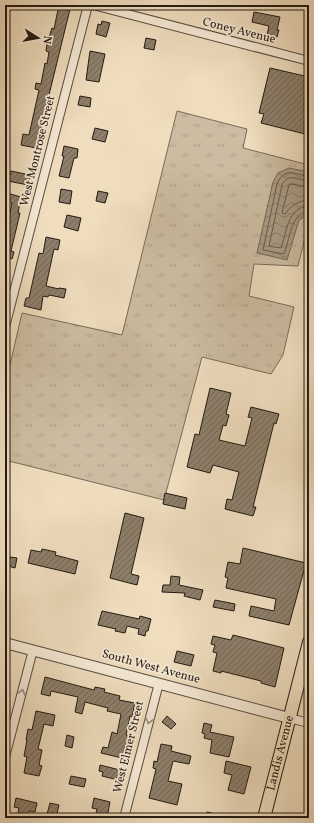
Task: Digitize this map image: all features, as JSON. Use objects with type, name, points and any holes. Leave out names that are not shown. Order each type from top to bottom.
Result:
[{"type":"main road","name":"Landis Avenue","points":[[264,818],[309,642]]},
{"type":"street","name":"West Montrose Street","points":[[5,327],[88,5]]},
{"type":"street","name":"Coney Avenue","points":[[93,5],[309,61]]},
{"type":"street","name":"South West Avenue","points":[[5,643],[289,718]]},
{"type":"street","points":[[5,757],[33,650]]},
{"type":"street","name":"West Elmer Street","points":[[124,818],[158,683]]},
{"type":"street","points":[[289,718],[309,723]]},
{"type":"green space","points":[[177,111],[247,129],[243,148],[309,165],[309,222],[298,266],[254,264],[249,296],[294,307],[283,355],[271,374],[202,357],[164,500],[5,460],[5,386],[22,313],[122,335]]},
{"type":"water","points":[[289,168],[309,172],[309,214],[299,220],[287,260],[257,253],[273,182],[278,173]]},
{"type":"building","points":[[59,5],[71,5],[36,148],[21,145],[23,134],[29,135],[39,90],[35,89],[36,83],[41,84],[45,63],[47,64],[49,52],[46,51],[47,44],[52,28],[54,29]]},
{"type":"building","points":[[254,12],[280,17],[277,37],[267,35],[269,26],[252,22]]},
{"type":"building","points":[[102,21],[110,23],[106,37],[96,34],[98,24],[101,25]]},
{"type":"building","points":[[146,38],[156,40],[154,50],[144,48]]},
{"type":"building","points":[[90,51],[105,54],[99,82],[86,80]]},
{"type":"building","points":[[270,68],[309,77],[309,135],[261,123],[264,114],[259,113]]},
{"type":"building","points":[[80,96],[91,98],[90,107],[78,105]]},
{"type":"building","points":[[95,128],[108,131],[105,142],[92,139]]},
{"type":"building","points":[[64,146],[78,149],[77,158],[74,158],[69,178],[59,176],[64,156],[62,156]]},
{"type":"building","points":[[11,171],[30,175],[28,185],[8,181]]},
{"type":"building","points":[[61,189],[72,191],[70,204],[59,202]]},
{"type":"building","points":[[98,191],[108,193],[105,203],[96,201]]},
{"type":"building","points":[[7,193],[21,197],[18,213],[20,213],[11,251],[14,252],[12,259],[10,258],[7,267],[5,267],[5,229],[12,203],[5,202]]},
{"type":"building","points":[[67,215],[81,218],[78,231],[64,227]]},
{"type":"building","points":[[46,237],[60,240],[58,250],[54,249],[46,286],[66,289],[64,298],[49,295],[48,297],[43,296],[41,310],[24,306],[26,298],[29,298],[39,253],[43,254]]},
{"type":"building","points":[[210,388],[231,393],[226,414],[229,415],[226,426],[223,425],[219,440],[245,446],[252,418],[248,417],[251,407],[279,414],[276,424],[274,423],[253,507],[256,507],[253,516],[225,509],[227,499],[232,500],[239,472],[213,465],[210,473],[187,467],[195,434],[199,435]]},
{"type":"building","points":[[165,493],[187,498],[185,509],[163,504]]},
{"type":"building","points":[[125,513],[144,518],[131,574],[139,576],[137,585],[110,578]]},
{"type":"building","points":[[243,548],[306,563],[289,625],[249,616],[251,606],[274,611],[276,599],[226,588],[228,578],[225,577],[228,562],[240,564]]},
{"type":"building","points":[[42,549],[56,552],[55,555],[78,561],[75,574],[28,563],[31,550],[41,552]]},
{"type":"building","points":[[10,557],[17,558],[15,568],[8,566]]},
{"type":"building","points":[[171,576],[180,577],[179,585],[203,590],[200,600],[184,596],[185,593],[162,592],[163,585],[170,585]]},
{"type":"building","points":[[215,600],[235,604],[234,611],[213,607]]},
{"type":"building","points":[[102,611],[139,619],[140,616],[151,619],[148,631],[146,631],[145,636],[138,634],[139,629],[127,626],[125,633],[115,631],[116,629],[98,625]]},
{"type":"building","points":[[233,635],[284,648],[275,687],[261,683],[261,681],[221,671],[221,673],[213,671],[217,653],[213,652],[215,645],[211,644],[213,636],[231,640]]},
{"type":"building","points":[[177,651],[194,655],[191,666],[174,662]]},
{"type":"building","points":[[45,677],[94,690],[95,687],[105,689],[104,692],[120,696],[119,700],[135,703],[132,717],[130,716],[126,735],[129,736],[127,747],[125,746],[122,758],[101,753],[103,747],[108,748],[112,732],[117,734],[121,714],[107,711],[108,708],[85,702],[82,714],[75,712],[78,697],[51,691],[50,696],[41,694]]},
{"type":"building","points":[[36,711],[55,715],[53,726],[44,724],[38,749],[42,750],[39,765],[42,766],[39,776],[24,773],[27,757],[24,756],[28,729],[32,730]]},
{"type":"building","points":[[167,716],[176,724],[171,729],[162,722]]},
{"type":"building","points":[[204,723],[212,725],[210,732],[234,737],[229,757],[210,753],[212,740],[204,738],[205,734],[202,733]]},
{"type":"building","points":[[67,735],[74,737],[72,748],[65,746]]},
{"type":"building","points":[[161,744],[172,746],[171,751],[191,756],[189,764],[173,761],[168,781],[182,784],[177,805],[149,798],[156,769],[153,768],[154,761],[157,762]]},
{"type":"building","points":[[226,761],[251,767],[244,794],[228,790],[232,775],[224,773]]},
{"type":"building","points":[[100,765],[120,770],[118,780],[102,776],[103,772],[99,771]]},
{"type":"building","points":[[71,776],[86,779],[84,787],[69,784]]},
{"type":"building","points":[[16,798],[37,803],[35,812],[29,811],[28,815],[18,813],[19,808],[14,807]]},
{"type":"building","points":[[94,798],[110,802],[107,818],[95,818],[97,809],[92,808]]},
{"type":"building","points":[[50,803],[59,805],[56,818],[46,818]]},
{"type":"building","points":[[207,812],[224,816],[223,818],[205,818]]}]
